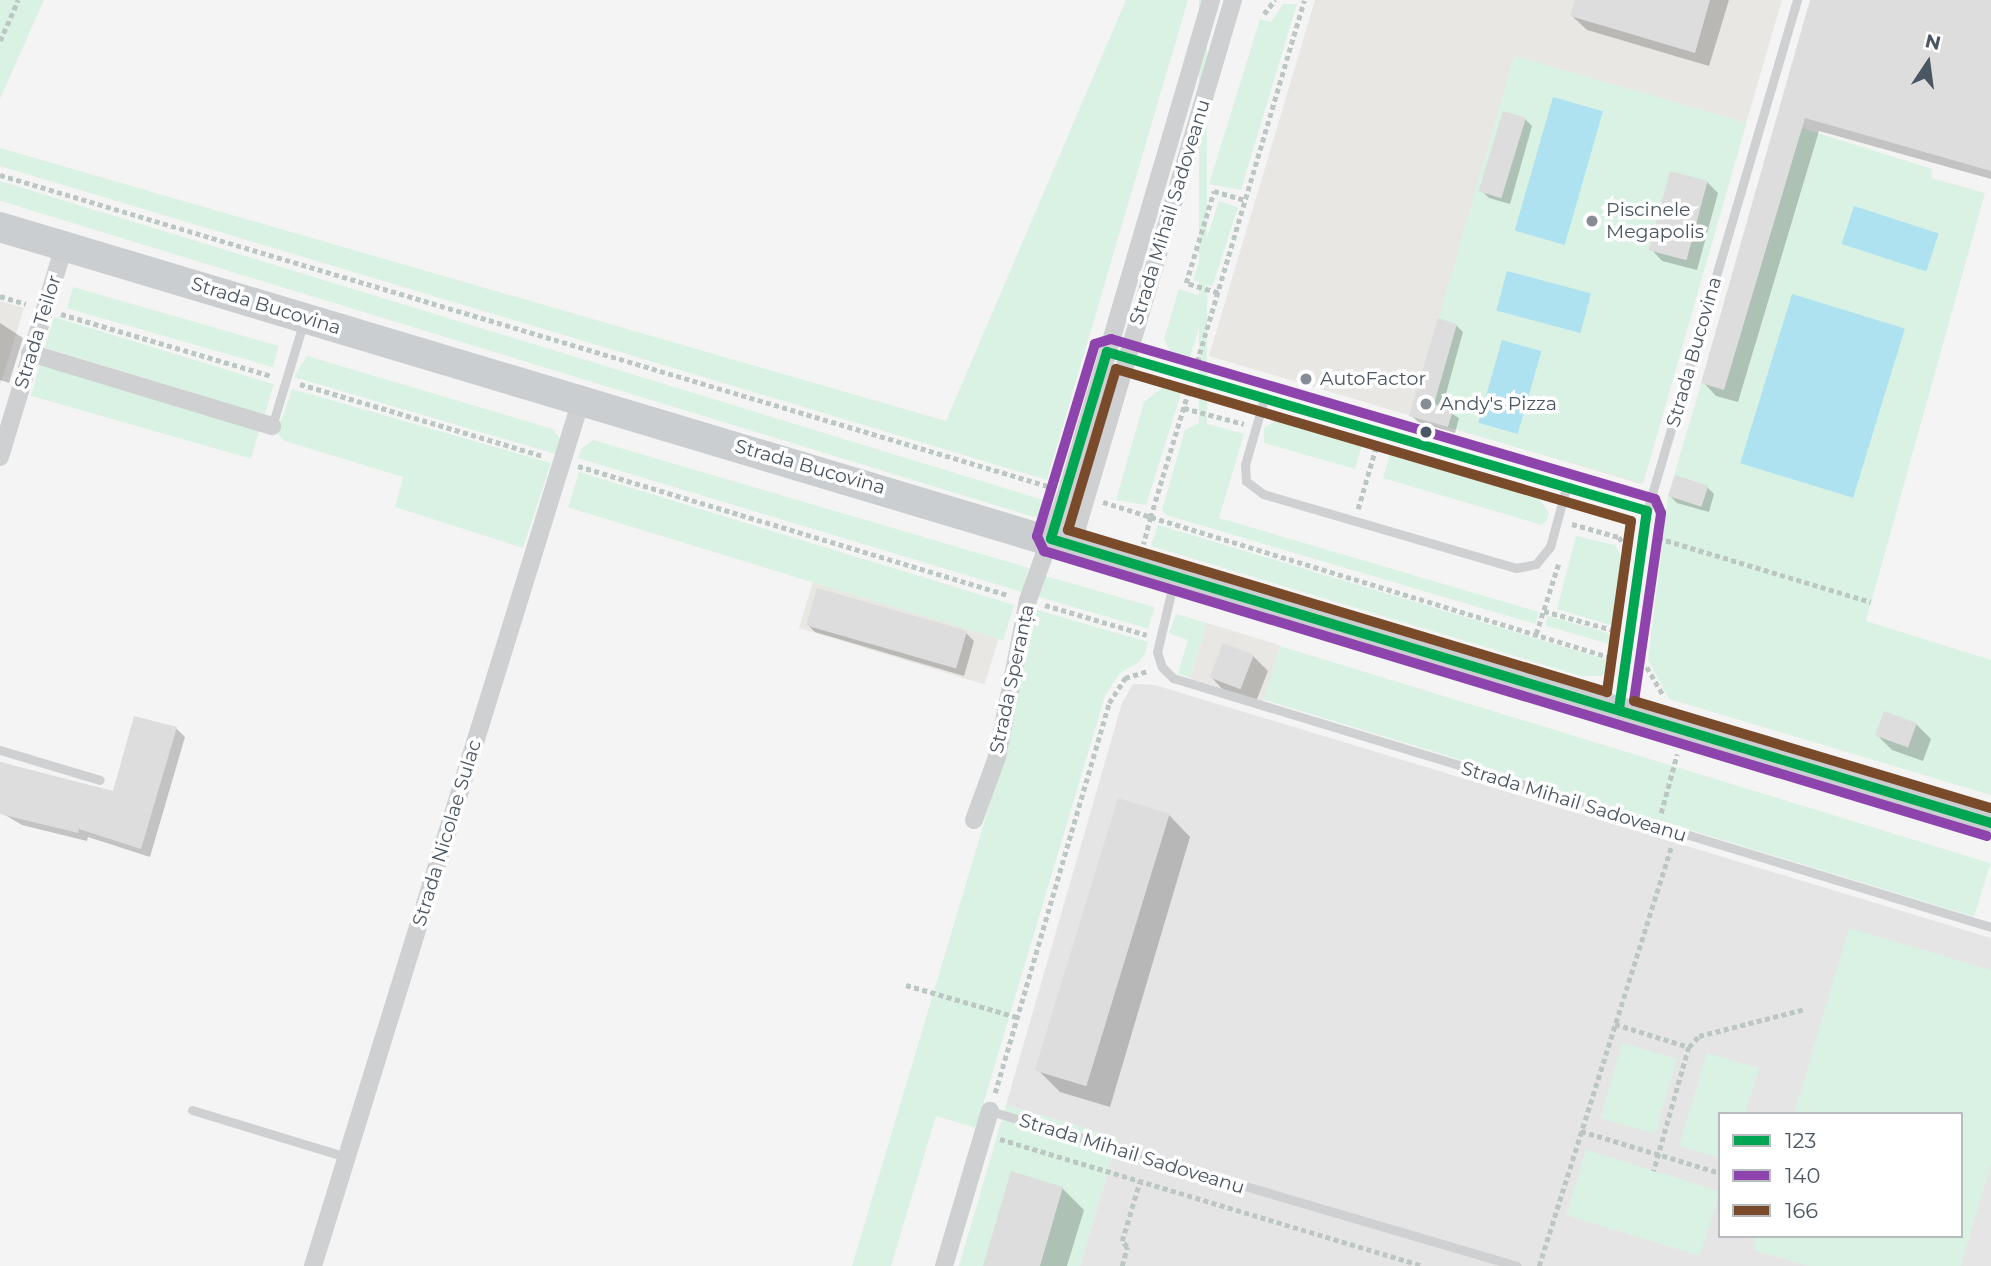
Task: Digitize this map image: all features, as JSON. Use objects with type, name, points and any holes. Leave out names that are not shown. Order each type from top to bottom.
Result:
[{"type":"main road","name":"Strada Bucovina","points":[[0,227],[1175,576],[1991,823]]},
{"type":"street","name":"Strada Mihail Sadoveanu","points":[[1061,542],[1107,352],[1211,0]]},
{"type":"street","name":"Strada Mihail Sadoveanu","points":[[1061,542],[1085,496],[1233,0]]},
{"type":"street","name":"Strada Teilor","points":[[0,457],[64,247]]},
{"type":"street","points":[[30,353],[272,426]]},
{"type":"street","name":"Strada Nicolae Sulac","points":[[313,1266],[582,400]]},
{"type":"street","name":"Strada Speranța","points":[[974,820],[997,757],[1028,600],[1061,542]]},
{"type":"street","points":[[944,1266],[990,1111]]},
{"type":"lane","name":"Strada Bucovina","points":[[1619,709],[1619,660],[1647,511],[1797,0]]},
{"type":"lane","points":[[272,426],[305,318]]},
{"type":"lane","points":[[1107,352],[1647,511]]},
{"type":"lane","points":[[1264,399],[1255,427],[1246,481],[1263,494],[1354,521],[1516,568],[1536,564],[1550,547],[1566,488]]},
{"type":"lane","points":[[1162,667],[1158,638],[1175,576]]},
{"type":"lane","name":"Strada Mihail Sadoveanu","points":[[1162,667],[1173,678],[1193,686],[1991,927]]},
{"type":"lane","points":[[0,750],[100,780]]},
{"type":"lane","points":[[192,1110],[347,1157]]},
{"type":"lane","name":"Strada Mihail Sadoveanu","points":[[990,1111],[1205,1178],[1517,1266]]},
{"type":"path","points":[[0,41],[18,0]]},
{"type":"path","points":[[1264,13],[1275,0]]},
{"type":"path","points":[[1152,517],[1304,0]]},
{"type":"path","points":[[0,175],[1062,490]]},
{"type":"path","points":[[1218,293],[1186,283],[1214,191],[1245,200]]},
{"type":"path","points":[[1184,408],[1255,427]]},
{"type":"path","points":[[1354,521],[1380,432]]},
{"type":"path","points":[[1085,496],[1619,660],[1621,625]]},
{"type":"path","points":[[1557,520],[1619,537],[1627,548],[1626,561]]},
{"type":"path","points":[[1567,536],[1571,524]]},
{"type":"path","points":[[1644,533],[1871,602]]},
{"type":"path","points":[[1536,634],[1563,549]]},
{"type":"path","points":[[1544,611],[1619,632]]},
{"type":"path","points":[[990,1111],[1109,703],[1125,678],[1162,667]]},
{"type":"path","points":[[1539,1266],[1675,833],[1661,815],[1684,729]]},
{"type":"path","points":[[906,985],[1017,1017]]},
{"type":"path","points":[[1654,1171],[1689,1047],[1699,1036],[1805,1009]]},
{"type":"path","points":[[1615,1024],[1689,1047]]},
{"type":"path","points":[[1581,1131],[1718,1172]]},
{"type":"path","points":[[983,1134],[1423,1266]]},
{"type":"path","points":[[1129,1266],[1122,1265],[1127,1247],[1122,1241],[1140,1181]]},
{"type":"shaded area","points":[[1315,0],[1782,0],[1641,484],[1209,356]]},
{"type":"shaded area","points":[[0,301],[24,308],[0,386]]},
{"type":"shaded area","points":[[813,582],[999,639],[984,685],[799,628]]},
{"type":"shaded area","points":[[1207,623],[1281,646],[1264,701],[1190,678]]},
{"type":"shaded area","points":[[1133,684],[1155,685],[1991,938],[1991,1266],[1080,1266],[1118,1138],[1006,1105],[1122,703]]},
{"type":"green space","points":[[0,0],[44,0],[0,99]]},
{"type":"green space","points":[[1126,0],[1188,0],[1047,480],[0,166],[0,148],[946,421]]},
{"type":"green space","points":[[1199,0],[1207,0],[1207,502],[1199,502]]},
{"type":"green space","points":[[1283,4],[1297,4],[1241,190],[1209,184],[1260,19],[1271,22]]},
{"type":"green space","name":"Piscinele Megapolis","points":[[1514,56],[1747,123],[1643,483],[1411,416]]},
{"type":"green space","points":[[1789,124],[1932,169],[1931,178],[1985,193],[1866,621],[1991,660],[1991,795],[1669,699],[1648,660],[1668,496],[1771,145]]},
{"type":"green space","points":[[0,181],[1051,502],[1045,520],[0,201]]},
{"type":"green space","points":[[1219,201],[1238,207],[1212,286],[1193,280]]},
{"type":"green space","points":[[73,287],[279,346],[273,367],[67,308]]},
{"type":"green space","points":[[1179,289],[1208,298],[1187,367],[1172,357],[1164,339]]},
{"type":"green space","points":[[54,317],[274,384],[265,415],[45,348]]},
{"type":"green space","points":[[307,356],[553,429],[560,439],[556,454],[294,377]]},
{"type":"green space","points":[[40,364],[260,427],[251,459],[31,396]]},
{"type":"green space","points":[[1163,387],[1182,390],[1146,505],[1116,500],[1144,402]]},
{"type":"green space","points":[[292,389],[551,463],[523,548],[395,507],[403,477],[285,441],[277,433]]},
{"type":"green space","points":[[1275,421],[1362,445],[1355,469],[1264,443],[1264,428]]},
{"type":"green space","points":[[1201,422],[1244,434],[1219,518],[1539,612],[1535,624],[1166,515],[1162,510],[1185,430]]},
{"type":"green space","points":[[593,440],[1029,568],[1022,592],[578,458],[582,448]]},
{"type":"green space","points":[[1390,454],[1539,498],[1549,513],[1546,521],[1542,525],[1383,478]]},
{"type":"green space","points":[[579,472],[1014,605],[1003,640],[568,507]]},
{"type":"green space","points":[[1158,525],[1611,661],[1615,666],[1601,676],[1581,676],[1151,546]]},
{"type":"green space","points":[[1576,536],[1615,545],[1621,556],[1617,627],[1557,609]]},
{"type":"green space","points":[[1042,575],[1154,607],[1148,628],[1036,596]]},
{"type":"green space","points":[[1037,610],[1148,642],[1145,653],[1139,662],[1120,673],[1105,696],[976,1128],[936,1116],[891,1266],[852,1266],[1004,756]]},
{"type":"green space","points":[[1176,614],[1207,623],[1190,678],[1178,673],[1188,640],[1169,633]]},
{"type":"green space","points":[[1548,616],[1616,636],[1613,645],[1545,626]]},
{"type":"green space","points":[[1280,646],[1991,863],[1974,917],[1264,700]]},
{"type":"green space","points":[[1849,928],[1991,970],[1991,1164],[1961,1266],[1809,1266],[1753,1250],[1756,1238],[1963,1238],[1963,1112],[1795,1112]]},
{"type":"green space","points":[[1622,1043],[1677,1059],[1655,1134],[1601,1118]]},
{"type":"green space","points":[[1707,1053],[1759,1068],[1746,1112],[1718,1112],[1718,1157],[1679,1146]]},
{"type":"green space","points":[[1006,1105],[1118,1138],[1080,1266],[959,1266]]},
{"type":"green space","points":[[1586,1150],[1718,1190],[1700,1256],[1566,1215]]},
{"type":"water","points":[[1553,97],[1603,111],[1565,245],[1515,231]]},
{"type":"water","points":[[1854,206],[1939,234],[1926,272],[1842,244]]},
{"type":"water","points":[[1507,271],[1591,294],[1580,333],[1496,311]]},
{"type":"water","points":[[1792,294],[1905,328],[1853,498],[1740,463]]},
{"type":"water","points":[[1502,340],[1541,351],[1518,434],[1478,423]]},
{"type":"building","points":[[1575,0],[1710,0],[1695,53],[1570,16]]},
{"type":"building","points":[[1810,0],[1991,0],[1991,171],[1805,118],[1724,390],[1701,383]]},
{"type":"building","points":[[1503,111],[1526,118],[1501,198],[1478,191]]},
{"type":"building","points":[[1670,171],[1708,181],[1686,260],[1649,250]]},
{"type":"building","points":[[1438,318],[1457,324],[1434,404],[1453,410],[1448,427],[1409,416]]},
{"type":"building","points":[[1675,475],[1708,486],[1701,507],[1668,496]]},
{"type":"building","points":[[817,588],[967,631],[956,668],[806,625]]},
{"type":"building","points":[[1223,643],[1254,655],[1241,689],[1210,678]]},
{"type":"building","points":[[1884,711],[1917,723],[1908,747],[1875,735]]},
{"type":"building","points":[[134,716],[177,727],[141,849],[79,829],[78,833],[0,814],[0,762],[113,791]]},
{"type":"building","points":[[1118,798],[1170,814],[1086,1086],[1035,1071]]},
{"type":"building","points":[[1011,1171],[1063,1187],[1040,1266],[983,1266]]},
{"type":"transit line","name":"140","points":[[1634,701],[1661,513],[1655,499],[1111,339],[1095,344],[1037,536],[1044,551],[1987,836]]},
{"type":"transit line","name":"123","points":[[1619,709],[1647,511],[1107,352],[1051,539],[1991,823]]},
{"type":"transit line","name":"166","points":[[1116,369],[1631,521],[1607,692],[1068,530],[1116,369]]},
{"type":"transit line","name":"166","points":[[1634,701],[1991,808]]},
{"type":"place","name":"Piscinele Megapolis","points":[[1592,221]]},
{"type":"place","name":"AutoFactor","points":[[1306,379]]},
{"type":"place","name":"Andy's Pizza","points":[[1426,404]]}]
